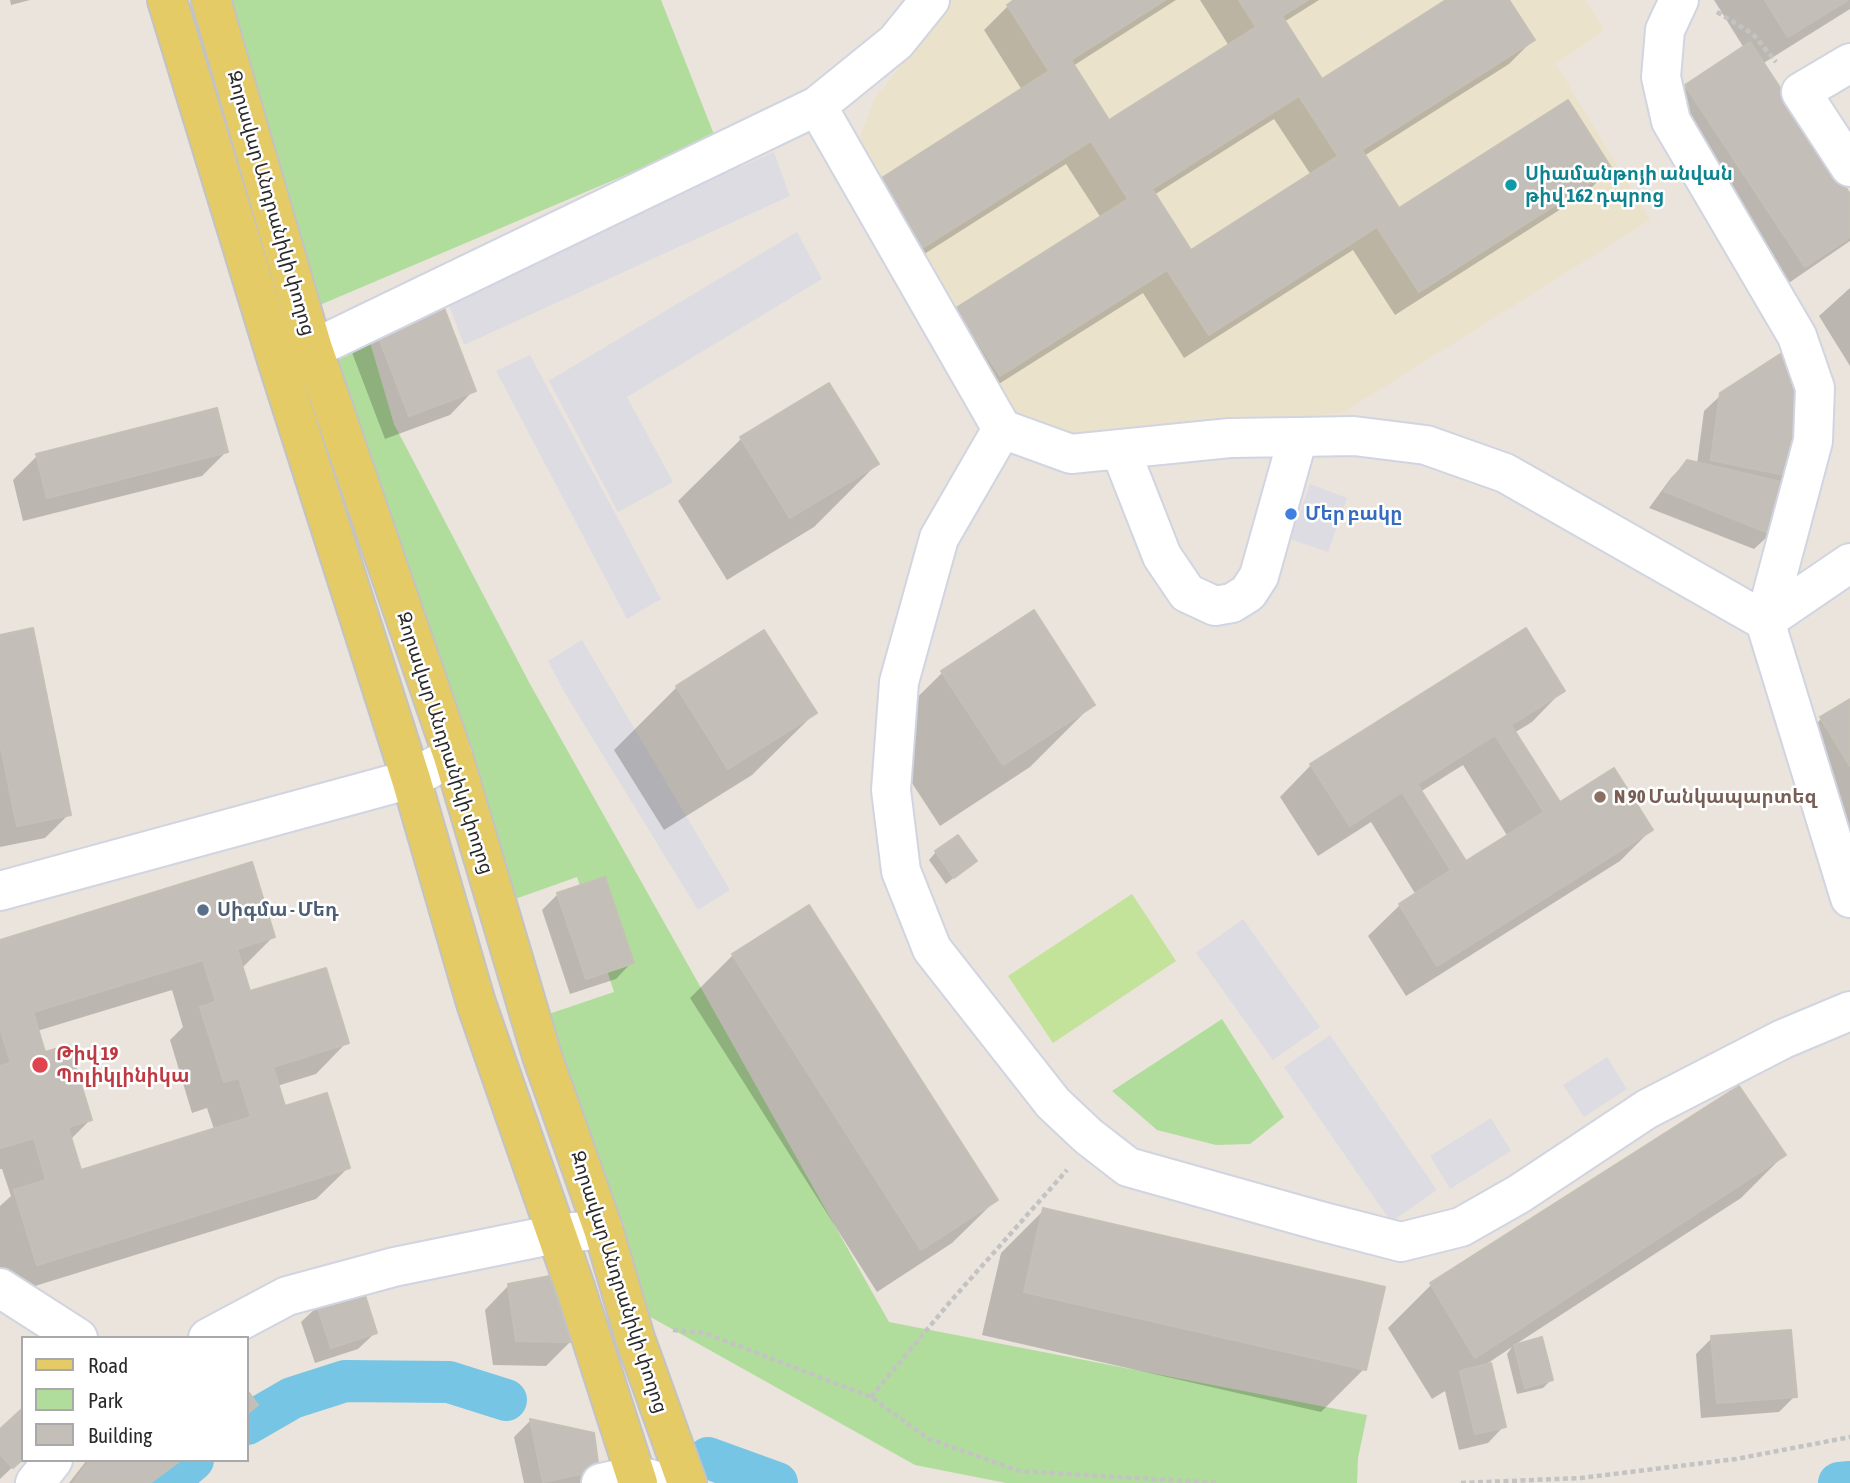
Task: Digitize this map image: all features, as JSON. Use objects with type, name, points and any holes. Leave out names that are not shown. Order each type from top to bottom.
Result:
[{"type":"main road","name":"Զորավար Անդրանիկի փողոց","points":[[167,0],[277,360],[411,779],[476,1003],[556,1234],[635,1481]]},
{"type":"main road","name":"Զորավար Անդրանիկի փողոց","points":[[211,0],[313,349],[453,755],[542,1056],[603,1229],[635,1338],[687,1483]]},
{"type":"main road","points":[[277,360],[313,349]]},
{"type":"lane","points":[[313,349],[817,106],[896,42],[930,0]]},
{"type":"lane","points":[[1694,3],[1665,30],[1661,78],[1671,121],[1797,336],[1815,388],[1813,441],[1765,621],[1850,898]]},
{"type":"lane","points":[[1850,63],[1801,92],[1850,167]]},
{"type":"lane","points":[[817,106],[1002,429],[1071,454],[1230,439],[1298,437],[1354,436],[1426,445],[1505,473],[1765,621]]},
{"type":"lane","points":[[1002,429],[939,538],[899,682],[891,790],[901,871],[932,949],[1053,1103],[1093,1140],[1128,1167],[1401,1242],[1461,1227],[1519,1194],[1647,1109],[1783,1039],[1850,1011]]},
{"type":"lane","points":[[1120,449],[1162,556],[1187,593],[1215,606],[1232,603],[1248,593],[1259,576],[1298,437]]},
{"type":"lane","points":[[1765,621],[1850,563]]},
{"type":"lane","points":[[0,891],[411,779],[453,755]]},
{"type":"lane","points":[[212,1336],[287,1296],[394,1267],[556,1234],[603,1229]]},
{"type":"lane","points":[[0,1288],[75,1336]]},
{"type":"lane","points":[[35,1483],[51,1462]]},
{"type":"path","points":[[1694,3],[1753,34],[1801,92]]},
{"type":"path","points":[[871,1398],[950,1302],[1006,1242],[1093,1140]]},
{"type":"path","points":[[635,1338],[670,1330],[705,1333],[871,1398],[929,1439],[1019,1471],[1218,1483]]},
{"type":"path","points":[[1461,1483],[1581,1478],[1736,1459],[1850,1437]]},
{"type":"shaded area","points":[[951,0],[1586,0],[1604,30],[1556,64],[1650,220],[1344,412],[1073,444],[1022,430],[858,165],[860,137],[874,100]]},
{"type":"shaded area","points":[[774,152],[790,196],[464,345],[446,297]]},
{"type":"shaded area","points":[[797,232],[822,279],[627,397],[673,482],[618,512],[548,379]]},
{"type":"shaded area","points":[[530,355],[661,599],[627,619],[496,371]]},
{"type":"shaded area","points":[[1310,484],[1347,498],[1328,552],[1290,539]]},
{"type":"shaded area","points":[[582,640],[730,890],[698,910],[566,695],[548,661]]},
{"type":"shaded area","points":[[1243,919],[1320,1027],[1273,1060],[1196,953]]},
{"type":"shaded area","points":[[1330,1035],[1437,1190],[1391,1222],[1284,1067]]},
{"type":"shaded area","points":[[1607,1057],[1627,1089],[1584,1117],[1563,1085]]},
{"type":"shaded area","points":[[1491,1118],[1511,1151],[1450,1189],[1430,1156]]},
{"type":"green space","points":[[219,0],[661,0],[715,137],[301,313]]},
{"type":"green space","points":[[369,339],[394,424],[530,684],[889,1322],[1367,1415],[1358,1458],[1357,1483],[1006,1483],[915,1465],[638,1310],[525,1022],[614,992],[577,877],[487,909],[311,362]]},
{"type":"green space","points":[[1132,894],[1176,961],[1053,1043],[1008,976]]},
{"type":"green space","points":[[1222,1019],[1284,1117],[1250,1144],[1216,1145],[1157,1130],[1112,1091]]},
{"type":"building","name":"Սիամանթոյի անվան թիվ 162 դպրոց","points":[[1014,0],[1165,0],[1071,60],[1109,120],[1256,27],[1239,0],[1308,0],[1282,16],[1322,79],[1446,0],[1509,0],[1535,40],[1362,150],[1399,208],[1568,100],[1612,169],[1419,292],[1377,227],[1209,335],[1167,270],[1000,376],[956,308],[1128,199],[1091,141],[921,249],[877,181],[1049,71],[1007,5]],"holes":[[[1299,96],[1338,156],[1191,250],[1152,189]]]},
{"type":"building","points":[[1765,0],[1848,0],[1788,37]]},
{"type":"building","points":[[1750,42],[1850,194],[1850,237],[1805,267],[1685,85]]},
{"type":"building","points":[[441,300],[476,391],[409,416],[374,325]]},
{"type":"building","points":[[1785,351],[1805,409],[1794,477],[1711,460],[1720,393]]},
{"type":"building","points":[[829,383],[879,464],[790,518],[740,437]]},
{"type":"building","points":[[217,408],[228,452],[47,498],[36,454]]},
{"type":"building","points":[[1687,460],[1789,484],[1771,534],[1664,491]]},
{"type":"building","points":[[1034,610],[1095,705],[1003,765],[941,671]]},
{"type":"building","points":[[33,628],[71,815],[17,826],[0,743],[0,635]]},
{"type":"building","name":"N 90 Մանկապարտեզ","points":[[1526,628],[1565,691],[1511,725],[1560,802],[1614,768],[1653,830],[1437,966],[1399,904],[1451,870],[1402,792],[1350,826],[1310,764]],"holes":[[[1495,735],[1544,812],[1466,861],[1417,784]]]},
{"type":"building","points":[[764,630],[817,713],[728,769],[676,686]]},
{"type":"building","points":[[1850,699],[1850,766],[1820,717]]},
{"type":"building","points":[[958,835],[977,861],[954,878],[935,851]]},
{"type":"building","name":"Թիվ 19 Պոլիկլինիկա","points":[[252,862],[275,937],[237,949],[250,991],[326,968],[349,1043],[273,1067],[285,1106],[327,1093],[350,1168],[37,1265],[14,1190],[46,1180],[34,1138],[0,1148],[0,1066],[11,1063],[0,1028],[0,940]],"holes":[[[203,960],[216,1002],[200,1007],[224,1082],[239,1078],[251,1117],[81,1170],[68,1127],[92,1120],[69,1045],[45,1052],[33,1012]]]},
{"type":"building","points":[[605,877],[634,963],[586,979],[557,893]]},
{"type":"building","points":[[809,905],[998,1200],[921,1250],[732,954]]},
{"type":"building","points":[[1739,1086],[1786,1155],[1475,1358],[1430,1283]]},
{"type":"building","points":[[1043,1208],[1385,1287],[1366,1370],[1024,1292]]},
{"type":"building","points":[[560,1274],[572,1342],[516,1341],[508,1284]]},
{"type":"building","points":[[363,1289],[377,1333],[331,1348],[317,1305]]},
{"type":"building","points":[[1791,1330],[1797,1397],[1717,1403],[1711,1336]]},
{"type":"building","points":[[1542,1337],[1553,1380],[1525,1388],[1514,1345]]},
{"type":"building","points":[[1491,1363],[1506,1427],[1475,1434],[1460,1371]]},
{"type":"building","points":[[248,1391],[258,1405],[248,1413]]},
{"type":"building","points":[[21,1410],[21,1461],[13,1468],[0,1454],[0,1429]]},
{"type":"building","points":[[530,1419],[594,1433],[599,1470],[543,1482]]},
{"type":"building","points":[[89,1462],[178,1462],[150,1483],[73,1483]]},
{"type":"waterway","points":[[248,1423],[292,1398],[345,1381],[449,1382],[506,1400]]},
{"type":"waterway","points":[[708,1458],[777,1483]]},
{"type":"waterway","points":[[166,1483],[191,1462]]},
{"type":"waterway","points":[[1839,1483],[1850,1482]]},
{"type":"place","name":"Սիամանթոյի անվան թիվ 162 դպրոց","points":[[1511,185]]},
{"type":"place","name":"Մեր բակը","points":[[1291,514]]},
{"type":"place","name":"N 90 Մանկապարտեզ","points":[[1600,797]]},
{"type":"place","name":"Սիգմա - Մեդ","points":[[203,910]]},
{"type":"place","name":"Թիվ 19 Պոլիկլինիկա","points":[[40,1065]]}]
